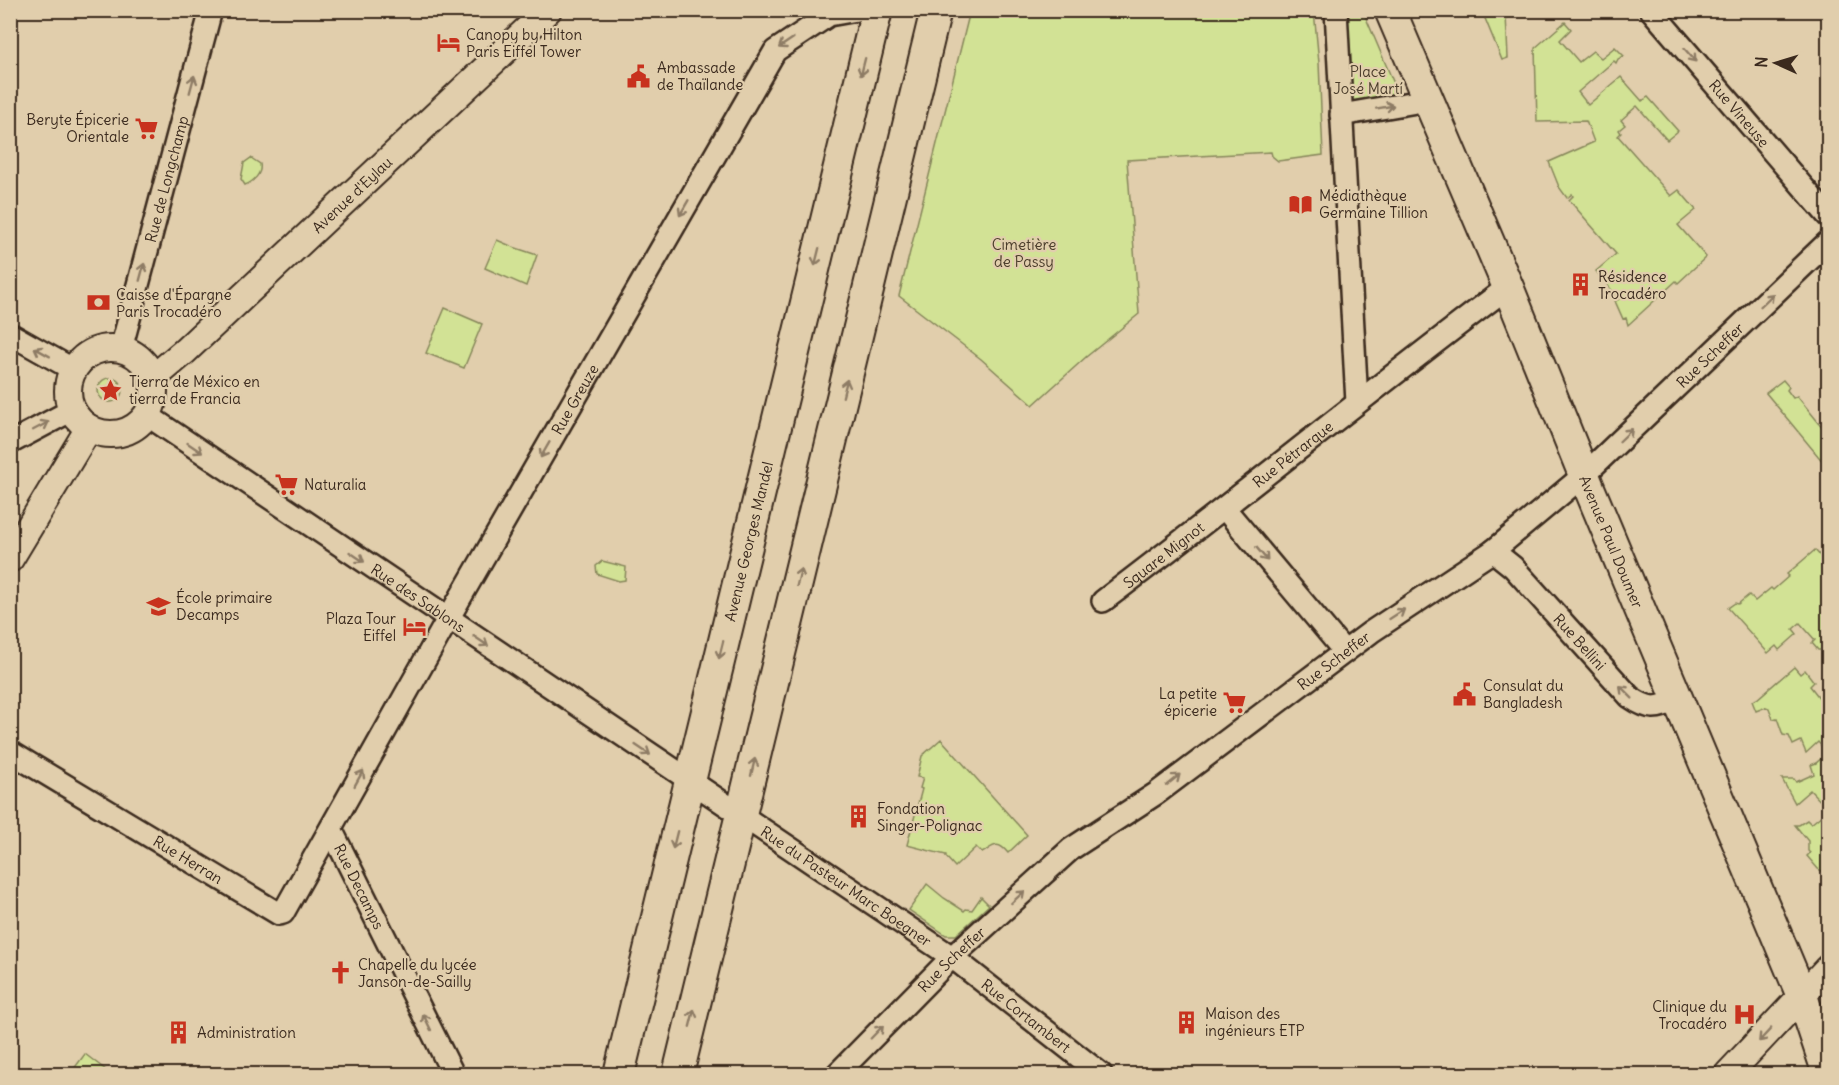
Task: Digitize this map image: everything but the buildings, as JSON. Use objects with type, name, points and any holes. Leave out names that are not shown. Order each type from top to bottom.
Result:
[{"type":"main road","name":"Avenue Georges Mandel","points":[[619,1074],[877,10]]},
{"type":"main road","points":[[678,1074],[936,10]]},
{"type":"main road","name":"Avenue Paul Doumer","points":[[1390,10],[1508,287],[1584,475],[1802,996],[1828,1074]]},
{"type":"street","name":"Rue de Longchamp","points":[[122,349],[211,10]]},
{"type":"street","name":"Avenue d'Eylau","points":[[152,379],[185,351],[548,10]]},
{"type":"street","name":"Rue Greuze","points":[[331,829],[448,619],[775,51],[829,15],[857,10]]},
{"type":"street","points":[[1336,10],[1357,403]]},
{"type":"street","name":"Rue Vineuse","points":[[1652,10],[1828,216]]},
{"type":"street","points":[[1341,115],[1428,100]]},
{"type":"street","name":"Rue Scheffer","points":[[837,1074],[952,957],[1071,849],[1165,787],[1344,651],[1493,551],[1584,475],[1828,242]]},
{"type":"street","name":"Rue Pétrarque","points":[[1225,509],[1357,403],[1508,287]]},
{"type":"street","points":[[10,334],[74,370]]},
{"type":"street","points":[[122,349],[141,360],[152,379],[153,398],[147,415],[131,429],[121,433],[99,432],[81,419],[68,390],[79,362],[94,351],[122,349]]},
{"type":"street","name":"Rue des Sablons","points":[[147,415],[741,816]]},
{"type":"street","points":[[10,443],[81,419]]},
{"type":"street","points":[[10,559],[81,419]]},
{"type":"street","points":[[1225,509],[1344,651]]},
{"type":"street","name":"Square Mignot","points":[[1103,601],[1225,509]]},
{"type":"street","name":"Rue Bellini","points":[[1493,551],[1513,567],[1630,698],[1648,707],[1662,707],[1677,699]]},
{"type":"street","name":"Rue Herran","points":[[10,752],[280,915],[331,829]]},
{"type":"street","name":"Rue du Pasteur Marc Boegner","points":[[741,816],[952,957]]},
{"type":"street","name":"Rue Decamps","points":[[331,829],[453,1074]]},
{"type":"street","name":"Rue Cortambert","points":[[952,957],[1101,1074]]},
{"type":"street","points":[[1728,1074],[1828,968]]},
{"type":"green space","name":"Cimetière de Passy","points":[[970,11],[1314,11],[1323,155],[1278,161],[1271,152],[1127,160],[1139,314],[1086,357],[1033,405],[981,359],[899,296]]},
{"type":"green space","name":"Place José Martí","points":[[1342,11],[1363,11],[1398,93],[1394,97],[1351,105]]},
{"type":"green space","points":[[1482,11],[1502,11],[1506,15],[1508,58],[1502,60]]},
{"type":"green space","points":[[1565,22],[1571,29],[1560,40],[1579,62],[1593,51],[1601,58],[1615,47],[1624,56],[1616,63],[1614,61],[1578,92],[1588,105],[1621,77],[1642,101],[1648,97],[1678,131],[1667,140],[1637,106],[1621,120],[1625,125],[1619,130],[1621,133],[1618,136],[1671,196],[1679,190],[1696,210],[1678,225],[1706,257],[1628,325],[1615,301],[1619,299],[1596,271],[1616,254],[1569,200],[1572,194],[1567,198],[1559,187],[1549,162],[1594,142],[1586,121],[1537,122],[1535,48]]},
{"type":"green space","points":[[251,158],[260,164],[260,171],[254,180],[245,185],[241,179],[244,163]]},
{"type":"green space","points":[[497,240],[537,255],[526,286],[485,268]]},
{"type":"green space","points":[[445,308],[482,324],[464,368],[426,353]]},
{"type":"green space","points":[[110,378],[115,379],[121,385],[121,395],[115,401],[110,402],[105,401],[99,395],[98,390],[99,385],[105,379]]},
{"type":"green space","points":[[1783,380],[1789,387],[1787,390],[1793,398],[1797,396],[1828,434],[1828,468],[1766,393]]},
{"type":"green space","points":[[1815,550],[1828,565],[1828,582],[1823,596],[1828,603],[1828,645],[1823,650],[1818,650],[1812,643],[1815,640],[1800,623],[1793,629],[1797,634],[1779,650],[1776,646],[1768,653],[1728,608],[1735,603],[1738,604],[1749,595],[1755,601],[1771,588],[1773,590],[1789,576],[1787,574]]},
{"type":"green space","points":[[602,561],[626,567],[625,580],[619,581],[597,574],[596,566]]},
{"type":"green space","points":[[1794,667],[1800,674],[1805,670],[1814,682],[1810,686],[1828,709],[1828,809],[1810,790],[1795,803],[1782,779],[1794,779],[1796,782],[1814,774],[1811,765],[1824,756],[1825,750],[1818,742],[1806,753],[1801,741],[1793,745],[1789,736],[1783,735],[1777,718],[1773,719],[1769,708],[1756,711],[1752,701]]},
{"type":"green space","points":[[941,739],[1027,835],[1008,853],[998,845],[982,853],[976,847],[955,867],[946,855],[907,845],[922,789],[920,788],[923,778],[917,777],[922,756]]},
{"type":"green space","points":[[1828,810],[1828,872],[1825,873],[1818,869],[1807,856],[1810,853],[1808,841],[1795,825],[1807,820],[1811,824]]},
{"type":"green space","points":[[927,884],[964,911],[972,910],[981,897],[989,905],[956,935],[946,935],[909,910]]},
{"type":"green space","points":[[85,1054],[111,1074],[70,1074]]},
{"type":"place","name":"Canopy by Hilton Paris Eiffel Tower","points":[[448,43]]},
{"type":"place","name":"Ambassade de Thaïlande","points":[[639,76]]},
{"type":"place","name":"Beryte Épicerie Orientale","points":[[147,128]]},
{"type":"place","name":"Médiathèque Germaine Tillion","points":[[1301,204]]},
{"type":"place","name":"Résidence Trocadéro","points":[[1580,285]]},
{"type":"place","name":"Caisse d'Épargne Paris Trocadéro","points":[[98,303]]},
{"type":"place","name":"Tierra de México en tierra de Francia","points":[[111,390]]},
{"type":"place","name":"Naturalia","points":[[286,484]]},
{"type":"place","name":"École primaire Decamps","points":[[158,606]]},
{"type":"place","name":"Plaza Tour Eiffel","points":[[414,627]]},
{"type":"place","name":"Consulat du Bangladesh","points":[[1465,694]]},
{"type":"place","name":"La petite épicerie","points":[[1235,702]]},
{"type":"place","name":"Fondation Singer-Polignac","points":[[859,817]]},
{"type":"place","name":"Chapelle du lycée Janson-de-Sailly","points":[[340,973]]},
{"type":"place","name":"Clinique du Trocadéro","points":[[1745,1015]]},
{"type":"place","name":"Maison des ingénieurs ETP","points":[[1187,1022]]},
{"type":"place","name":"Administration","points":[[179,1032]]}]
